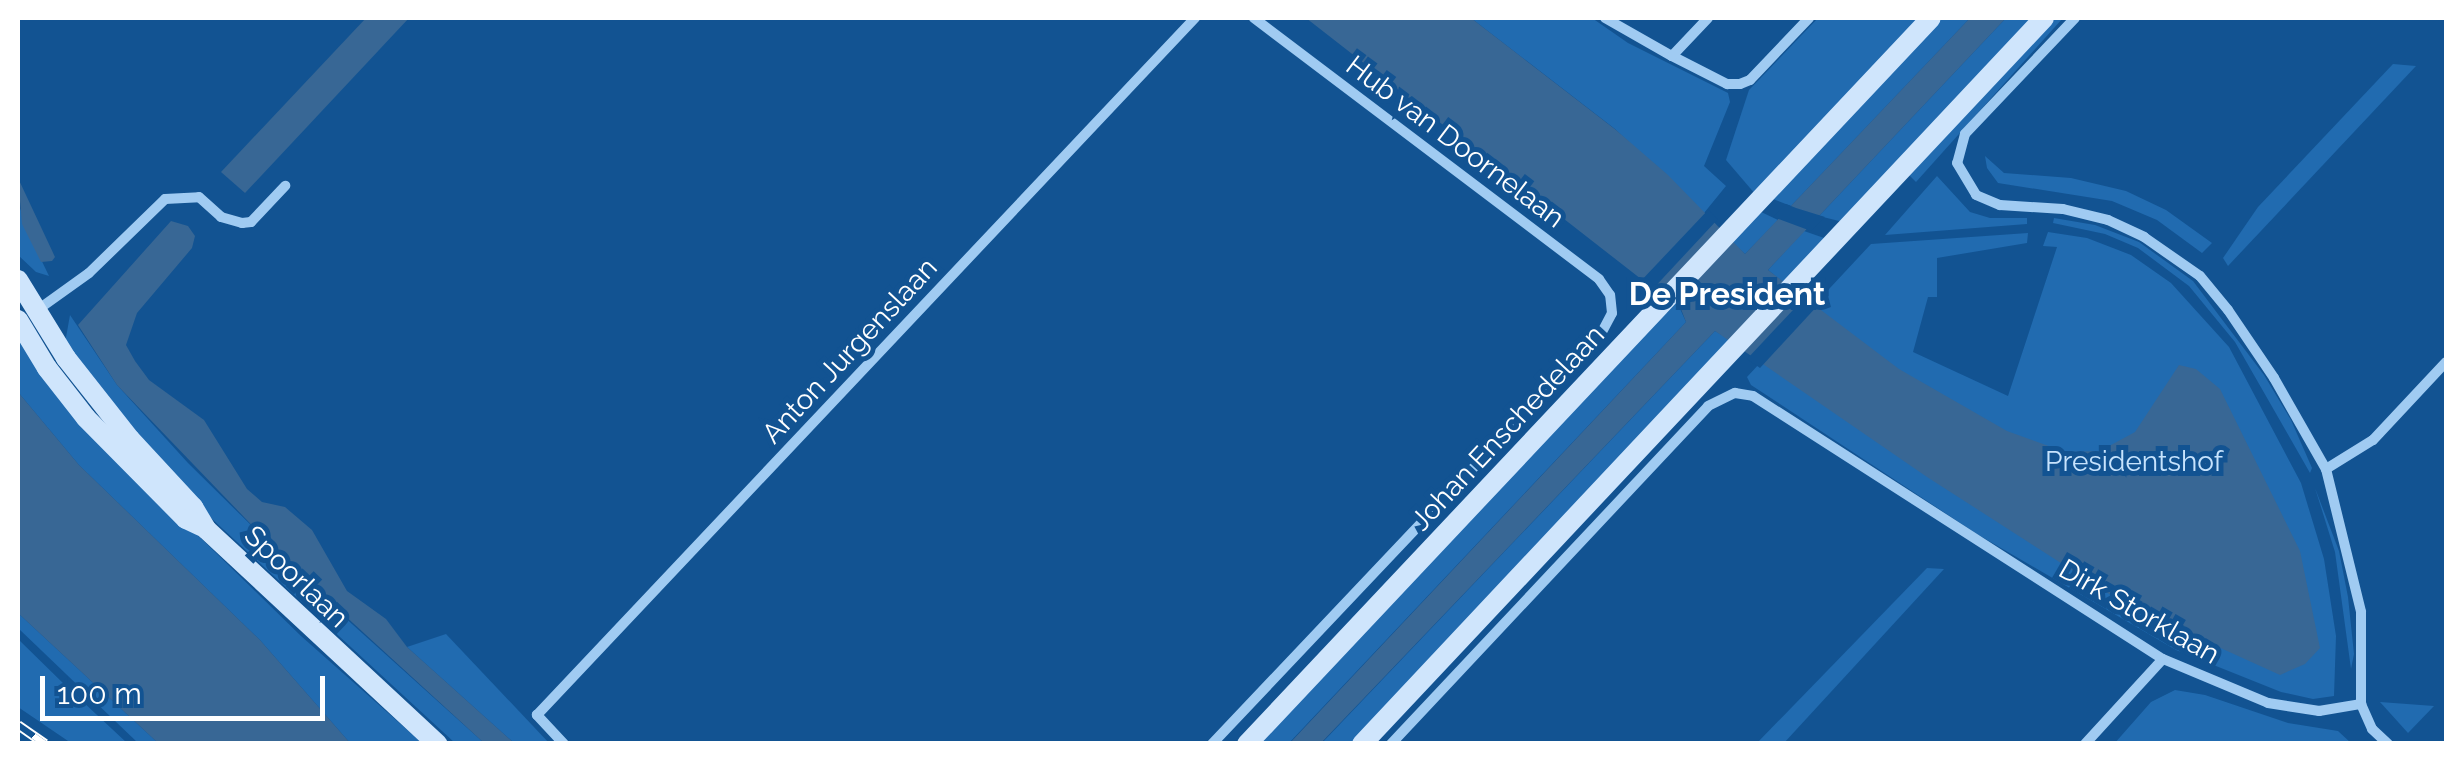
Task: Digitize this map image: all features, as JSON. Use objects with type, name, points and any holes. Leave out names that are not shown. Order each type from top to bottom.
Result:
[{"type":"street","name":"Anton Jurgenslaan","points":[[564,744],[537,715],[1195,18]]},
{"type":"street","name":"Hub van Doornelaan","points":[[1212,744],[1589,346],[1612,313],[1610,296],[1599,278],[1254,18]]},
{"type":"street","points":[[1605,18],[1727,84],[1750,80],[1809,18]]},
{"type":"street","points":[[1672,56],[1708,18]]},
{"type":"street","name":"Johan Enschedelaan","points":[[1247,744],[1931,18]]},
{"type":"street","points":[[1362,744],[2044,18]]},
{"type":"street","points":[[2076,18],[1965,134],[1957,162],[1976,195],[2000,204],[2063,209],[2108,220],[2144,236],[2200,276],[2274,378],[2326,469],[2361,612],[2360,704],[2372,729],[2388,744]]},
{"type":"street","points":[[24,318],[89,273],[165,200],[199,197],[221,217],[251,222],[285,186]]},
{"type":"street","name":"Spoorlaan","points":[[18,280],[24,318],[47,368],[86,418],[186,518],[206,529],[437,744]]},
{"type":"street","points":[[2326,469],[2373,440],[2446,362]]},
{"type":"street","name":"Dirk Storklaan","points":[[1391,744],[1708,406],[1735,394],[1754,396],[2163,660],[2268,704],[2319,711],[2360,704]]},
{"type":"street","points":[[2084,744],[2163,660]]},
{"type":"green space","points":[[1471,18],[1592,18],[1628,43],[1728,93],[1730,102],[1704,166],[1726,186],[1704,213],[1615,129]]},
{"type":"green space","points":[[1818,18],[1921,18],[1756,195],[1726,160],[1749,90]]},
{"type":"green space","points":[[1938,18],[1970,18],[1791,206],[1768,197]]},
{"type":"green space","points":[[2006,18],[2037,18],[1843,222],[1819,216]]},
{"type":"green space","points":[[2052,18],[2063,18],[1916,182],[1906,172]]},
{"type":"green space","points":[[2393,64],[2416,66],[2228,266],[2223,258],[2258,207]]},
{"type":"green space","points":[[1985,156],[2004,173],[2071,178],[2126,191],[2166,210],[2212,243],[2202,253],[2157,220],[2112,201],[1998,183],[1987,168]]},
{"type":"green space","points":[[1937,176],[1970,212],[1990,218],[2027,218],[2027,224],[1885,235]]},
{"type":"green space","points":[[18,203],[49,276],[36,272],[18,255]]},
{"type":"green space","points":[[1759,211],[1778,220],[1745,254],[1732,242]]},
{"type":"green space","points":[[2054,218],[2095,225],[2139,242],[2193,281],[2264,375],[2291,420],[2312,468],[2310,473],[2235,342],[2189,286],[2138,248],[2105,234],[2053,223]]},
{"type":"green space","points":[[1804,231],[1827,239],[1783,282],[1768,270]]},
{"type":"green space","name":"Presidentshof","points":[[2048,232],[2087,238],[2131,255],[2171,283],[2229,347],[2301,483],[2324,559],[2336,636],[2334,696],[2313,699],[2281,692],[2176,650],[1977,534],[1751,385],[1747,377],[1871,244],[2028,233],[2027,243],[1937,258],[1937,297],[1928,297],[1913,352],[2008,396],[2057,247],[2043,246]]},
{"type":"green space","points":[[1677,302],[1686,322],[1289,743],[1255,744],[1664,311],[1667,313]]},
{"type":"green space","points":[[70,315],[117,385],[188,463],[342,615],[484,743],[455,743],[211,518],[125,425],[65,343]]},
{"type":"green space","points":[[18,326],[130,469],[301,636],[422,743],[350,743],[260,640],[79,465],[18,392]]},
{"type":"green space","points":[[1715,331],[1730,340],[1352,743],[1321,744]]},
{"type":"green space","points":[[2315,488],[2339,551],[2354,654],[2351,669],[2335,552]]},
{"type":"green space","points":[[1927,568],[1944,569],[1784,743],[1757,743]]},
{"type":"green space","points":[[18,613],[158,743],[138,743],[18,628]]},
{"type":"green space","points":[[446,634],[549,743],[514,743],[407,647]]},
{"type":"green space","points":[[18,639],[127,743],[71,743],[18,707]]},
{"type":"green space","points":[[2175,690],[2205,695],[2288,723],[2338,731],[2351,743],[2114,744],[2151,702]]},
{"type":"green space","points":[[2380,702],[2434,706],[2408,733]]},
{"type":"shaded area","points":[[366,18],[409,18],[245,193],[221,172]]},
{"type":"shaded area","points":[[1306,18],[1471,18],[1616,130],[1668,175],[1745,254],[1970,18],[2006,18],[1768,270],[1899,369],[2007,431],[2065,452],[2100,451],[2135,432],[2179,365],[2196,369],[2220,389],[2300,551],[2320,648],[2305,664],[2280,675],[2128,606],[1927,477],[1715,331],[1321,743],[1289,744],[1686,322],[1679,304],[1659,293]]},
{"type":"shaded area","points":[[18,178],[55,257],[52,261],[41,262],[22,224]]},
{"type":"shaded area","points":[[171,221],[188,226],[195,236],[192,248],[137,313],[126,345],[135,361],[149,380],[204,420],[247,489],[262,502],[285,507],[312,530],[347,591],[386,619],[407,647],[514,743],[484,743],[294,569],[117,385],[78,325]]},
{"type":"shaded area","points":[[18,392],[79,465],[260,640],[350,743],[158,743],[18,613]]},
{"type":"pier","points":[[1786,204],[1825,217],[1811,231],[1773,217]]},
{"type":"pier","points":[[1708,210],[1718,219],[1650,292],[1639,283]]},
{"type":"pier","points":[[1808,294],[1820,303],[1760,368],[1747,359]]},
{"type":"railway","points":[[18,725],[45,744]]},
{"type":"district","name":"De President","points":[[1727,294]]}]
